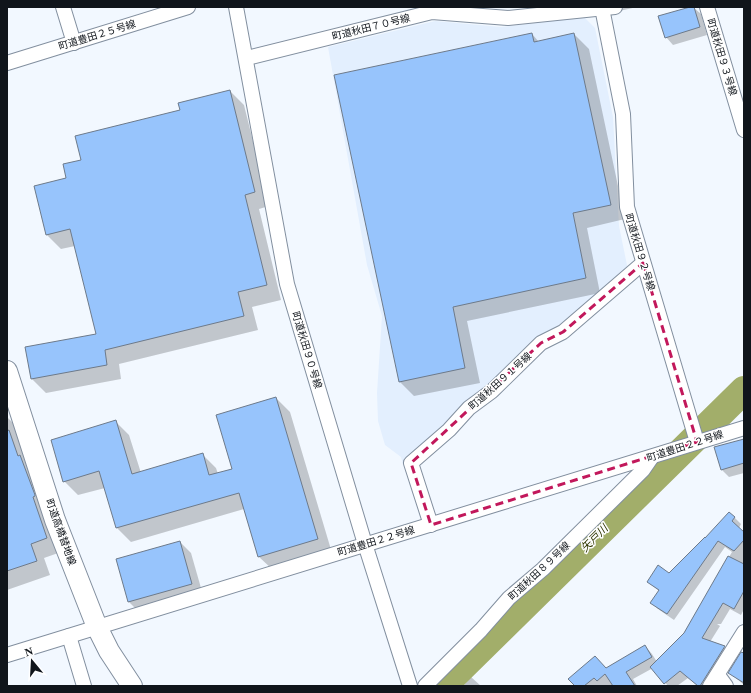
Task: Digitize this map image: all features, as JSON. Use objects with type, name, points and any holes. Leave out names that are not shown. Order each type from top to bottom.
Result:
[{"type":"street","points":[[63,7],[74,43]]},
{"type":"street","name":"町道豊田２５号線","points":[[7,64],[188,7]]},
{"type":"street","name":"町道秋田９０号線","points":[[236,7],[247,58],[287,284],[365,544],[410,686]]},
{"type":"street","name":"町道秋田９３号線","points":[[707,7],[744,130]]},
{"type":"street","name":"町道秋田７０号線","points":[[247,58],[432,12],[494,12],[508,18],[609,8]]},
{"type":"street","name":"町道秋田９２号線","points":[[609,8],[623,114],[626,207],[697,442]]},
{"type":"street","name":"町道秋田９１号線","points":[[431,525],[411,463],[449,430],[469,408],[492,391],[541,343],[563,332],[643,263]]},
{"type":"street","name":"町道高橋替地線","points":[[7,370],[56,520],[97,627],[109,651],[132,686]]},
{"type":"street","name":"町道豊田２２号線","points":[[7,655],[744,428]]},
{"type":"street","name":"町道秋田８９号線","points":[[425,686],[481,630],[509,598],[543,569],[643,470],[652,457]]},
{"type":"street","points":[[726,686],[714,680],[744,632]]},
{"type":"street","points":[[69,636],[84,686]]},
{"type":"highlighted area","points":[[643,263],[697,442],[431,525],[411,463],[541,343],[563,332]]},
{"type":"shaded area","points":[[584,17],[595,28],[613,117],[619,226],[628,270],[403,464],[401,457],[385,445],[378,421],[377,393],[382,316],[367,265],[328,47],[435,21],[501,27]]},
{"type":"building","points":[[694,7],[700,27],[665,38],[658,16]]},
{"type":"building","points":[[532,33],[534,42],[574,33],[611,205],[573,213],[586,278],[453,307],[465,368],[399,382],[334,75]]},
{"type":"building","points":[[230,90],[255,192],[245,195],[267,285],[238,292],[244,316],[105,350],[107,365],[31,379],[25,347],[96,334],[70,229],[46,235],[34,186],[66,178],[63,164],[81,160],[75,136],[180,110],[178,103]]},
{"type":"building","points":[[276,397],[318,539],[258,557],[239,493],[116,528],[99,471],[63,482],[51,440],[116,420],[132,474],[203,453],[209,475],[232,469],[216,415]]},
{"type":"building","points":[[9,430],[18,456],[20,455],[35,495],[33,497],[47,538],[31,544],[37,561],[7,571],[7,431]]},
{"type":"building","points":[[744,439],[744,463],[721,470],[714,447]]},
{"type":"building","points":[[729,512],[735,517],[732,521],[744,532],[744,540],[734,551],[718,541],[667,614],[650,603],[659,590],[647,582],[658,565],[669,573]]},
{"type":"building","points":[[180,541],[192,584],[128,602],[116,559]]},
{"type":"building","points":[[728,556],[744,564],[744,591],[734,609],[723,603],[702,638],[725,646],[700,686],[680,671],[664,684],[650,667],[684,633]]},
{"type":"building","points":[[645,645],[652,657],[626,672],[635,686],[613,686],[605,674],[597,681],[594,678],[584,686],[575,686],[568,679],[595,656],[606,668]]},
{"type":"building","points":[[741,652],[744,653],[744,683],[728,673]]},
{"type":"waterway","name":"矢戸川","points":[[443,686],[744,390]]}]
